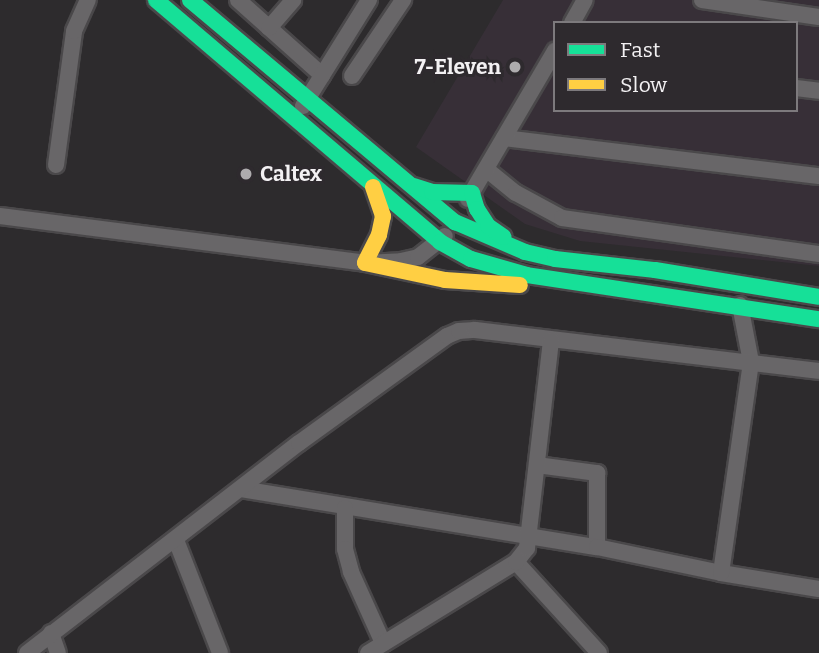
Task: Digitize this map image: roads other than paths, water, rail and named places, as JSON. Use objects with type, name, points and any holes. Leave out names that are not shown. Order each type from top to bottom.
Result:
[{"type":"main road","points":[[156,0],[440,242],[501,270],[819,319]]},
{"type":"main road","points":[[190,0],[455,222],[525,252],[555,260],[710,279],[819,288]]},
{"type":"main road","points":[[409,184],[432,192],[472,193],[477,209],[488,226],[525,252]]},
{"type":"main road","points":[[373,187],[381,203],[383,216],[379,235],[365,263],[405,274],[481,283],[528,286],[566,280]]},
{"type":"main road","points":[[710,279],[819,297]]},
{"type":"street","points":[[57,166],[74,31],[88,0]]},
{"type":"street","points":[[239,0],[322,75]]},
{"type":"street","points":[[269,27],[293,0]]},
{"type":"street","points":[[295,120],[369,0]]},
{"type":"street","points":[[352,76],[403,0]]},
{"type":"street","points":[[573,21],[585,0]]},
{"type":"street","points":[[702,0],[819,17]]},
{"type":"street","points":[[0,216],[365,263],[418,257],[440,242],[455,222],[553,56]]},
{"type":"street","points":[[798,88],[819,91]]},
{"type":"street","points":[[504,138],[819,176]]},
{"type":"street","points":[[486,169],[516,193],[562,218],[819,254]]},
{"type":"street","points":[[721,573],[751,362],[740,305]]},
{"type":"street","points":[[27,653],[447,336],[475,330],[819,371]]},
{"type":"street","points":[[345,508],[345,549],[377,649],[516,562],[527,548],[529,536],[551,340]]},
{"type":"street","points":[[537,465],[597,472],[597,547]]},
{"type":"street","points":[[241,489],[597,547],[721,573],[819,589]]},
{"type":"street","points":[[176,540],[220,653]]},
{"type":"street","points":[[516,562],[599,653]]},
{"type":"street","points":[[51,634],[58,653]]},
{"type":"place","name":"7-Eleven","points":[[515,67]]},
{"type":"place","name":"Caltex","points":[[246,174]]}]
